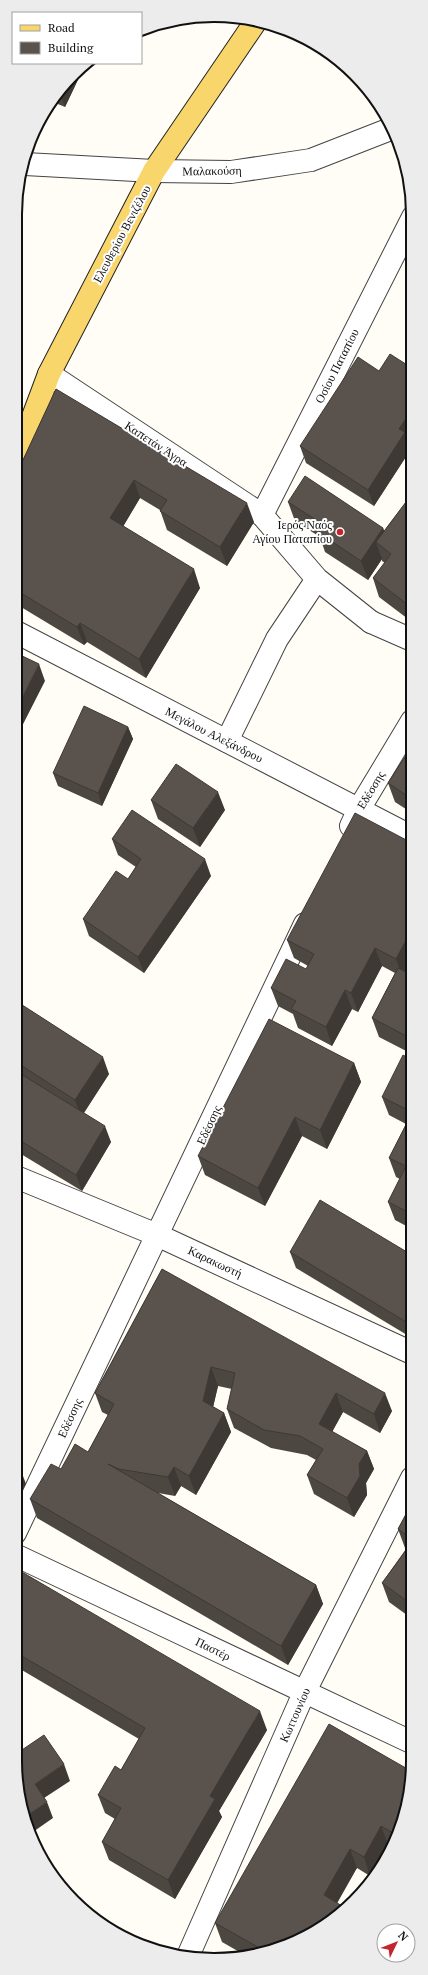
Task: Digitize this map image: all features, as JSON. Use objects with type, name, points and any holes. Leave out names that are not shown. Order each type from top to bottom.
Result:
[{"type":"main road","name":"Ελευθερίου Βενιζέλου","points":[[22,446],[49,374],[154,171],[253,26]]},
{"type":"street","name":"Μαλακούση","points":[[29,164],[154,171],[231,172],[310,160],[387,130]]},
{"type":"street","name":"Οσίου Παταπίου","points":[[262,515],[406,229]]},
{"type":"street","name":"Καπετάν Άγρα","points":[[49,374],[262,515],[317,579],[371,622],[406,637]]},
{"type":"street","points":[[227,741],[277,639],[317,579]]},
{"type":"street","name":"Μεγάλου Αλεξάνδρου","points":[[22,635],[406,834]]},
{"type":"street","name":"Εδέσσης","points":[[342,846],[359,810],[406,732]]},
{"type":"street","name":"Εδέσσης","points":[[22,1518],[315,903]]},
{"type":"street","name":"Καρακωστή","points":[[22,1179],[157,1235],[406,1350]]},
{"type":"street","name":"Κωττουνίου","points":[[190,1951],[304,1693],[406,1490]]},
{"type":"street","name":"Παστέρ","points":[[22,1557],[304,1693],[406,1740]]},
{"type":"building","points":[[390,354],[406,364],[406,418],[399,429],[405,432],[368,490],[300,446],[358,357],[379,371]]},
{"type":"building","points":[[56,389],[247,503],[220,547],[160,511],[167,500],[134,480],[110,518],[194,569],[139,659],[80,623],[77,627],[22,594],[22,462]]},
{"type":"building","points":[[305,476],[383,528],[361,561],[319,533],[324,525],[288,502]]},
{"type":"building","points":[[406,502],[406,603],[373,578],[391,554],[376,542]]},
{"type":"building","points":[[22,656],[39,664],[22,698]]},
{"type":"building","points":[[84,706],[128,727],[98,793],[53,773]]},
{"type":"building","points":[[406,755],[406,795],[388,783]]},
{"type":"building","points":[[176,764],[218,792],[193,828],[151,800]]},
{"type":"building","points":[[132,810],[205,859],[138,957],[83,919],[116,871],[128,879],[141,859],[112,839]]},
{"type":"building","points":[[355,813],[406,840],[406,940],[396,959],[375,948],[351,993],[345,990],[326,1027],[291,1009],[296,1001],[271,988],[286,959],[306,969],[314,954],[287,940]]},
{"type":"building","points":[[398,968],[406,972],[406,1036],[372,1018]]},
{"type":"building","points":[[22,1005],[103,1057],[75,1100],[22,1066]]},
{"type":"building","points":[[269,1019],[354,1063],[320,1130],[295,1117],[258,1188],[198,1156]]},
{"type":"building","points":[[403,1055],[406,1057],[406,1109],[382,1097]]},
{"type":"building","points":[[22,1075],[105,1126],[76,1175],[22,1142]]},
{"type":"building","points":[[406,1125],[406,1166],[389,1158]]},
{"type":"building","points":[[406,1166],[406,1211],[388,1202]]},
{"type":"building","points":[[320,1200],[406,1251],[406,1322],[290,1252]]},
{"type":"building","points":[[162,1269],[385,1393],[374,1414],[336,1393],[319,1424],[367,1451],[359,1464],[360,1476],[347,1498],[307,1475],[323,1449],[300,1436],[264,1430],[227,1409],[235,1373],[211,1367],[203,1401],[224,1413],[189,1476],[174,1467],[168,1477],[119,1469],[108,1464],[316,1585],[281,1646],[30,1499],[51,1464],[61,1469],[75,1444],[88,1452],[114,1404],[95,1393]]},
{"type":"building","points":[[406,1514],[406,1535],[398,1529]]},
{"type":"building","points":[[406,1550],[406,1600],[382,1583]]},
{"type":"building","points":[[22,1572],[260,1711],[210,1796],[215,1799],[168,1880],[102,1842],[121,1808],[98,1795],[115,1766],[121,1770],[145,1728],[22,1656]]},
{"type":"building","points":[[329,1724],[406,1768],[402,1798],[396,1823],[392,1832],[381,1826],[364,1857],[350,1849],[324,1895],[341,1905],[321,1921],[299,1933],[276,1943],[258,1947],[215,1923]]},
{"type":"building","points":[[44,1735],[64,1764],[35,1784],[47,1802],[30,1814],[22,1774],[22,1750]]},
{"type":"place","name":"Ιερός Ναός Αγίου Παταπίου","points":[[340,532]]}]
